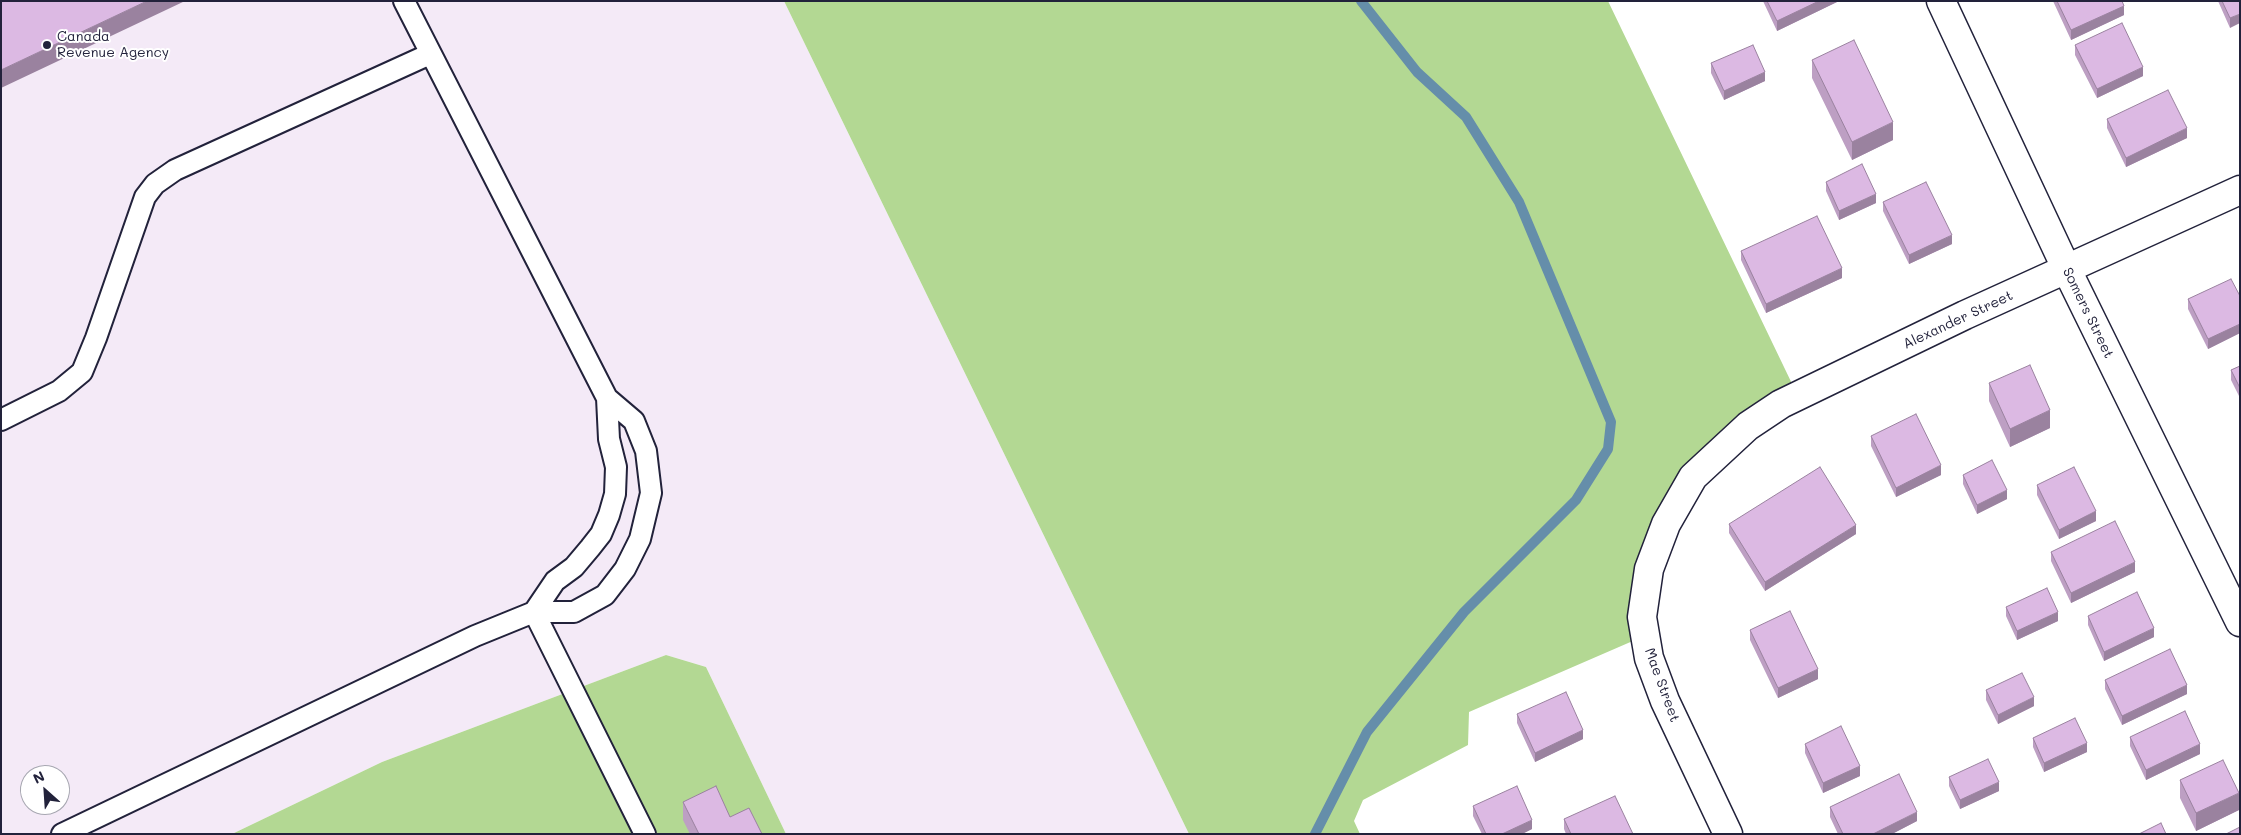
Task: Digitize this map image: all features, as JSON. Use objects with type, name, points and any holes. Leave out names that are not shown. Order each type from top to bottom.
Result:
[{"type":"street","name":"Somers Street","points":[[1941,1],[2067,270],[2240,622]]},
{"type":"street","name":"Alexander Street","points":[[1693,477],[1748,426],[1781,404],[1965,315],[2240,190]]},
{"type":"street","name":"Mae Street","points":[[1693,477],[1666,524],[1648,569],[1642,616],[1649,658],[1665,701],[1728,834]]},
{"type":"lane","points":[[62,834],[466,640],[534,612],[574,612],[606,595],[625,569],[640,539],[650,493],[646,451],[634,421],[607,398],[404,1]]},
{"type":"lane","points":[[1,420],[58,391],[82,372],[146,197],[155,184],[175,170],[430,54]]},
{"type":"lane","points":[[534,612],[555,581],[574,567],[601,534],[609,515],[615,494],[616,467],[609,439],[607,398]]},
{"type":"lane","points":[[534,612],[645,834]]},
{"type":"shaded area","points":[[1,1],[784,1],[1189,834],[786,834],[706,667],[666,655],[382,762],[232,834],[1,834]]},
{"type":"green space","points":[[784,1],[1608,1],[1796,392],[1688,475],[1642,637],[1469,712],[1468,745],[1363,800],[1354,821],[1360,834],[1189,834]]},
{"type":"green space","points":[[666,655],[706,667],[786,834],[232,834],[382,762]]},
{"type":"building","name":"Canada Revenue Agency","points":[[1,1],[147,1],[1,70]]},
{"type":"building","points":[[1767,1],[1819,1],[1777,21]]},
{"type":"building","points":[[2057,1],[2122,1],[2124,6],[2071,30]]},
{"type":"building","points":[[2222,1],[2240,1],[2240,14],[2230,18]]},
{"type":"building","points":[[2122,23],[2143,67],[2097,89],[2075,45]]},
{"type":"building","points":[[1854,40],[1893,122],[1852,142],[1812,60]]},
{"type":"building","points":[[1753,45],[1765,72],[1724,91],[1711,63]]},
{"type":"building","points":[[2168,90],[2187,128],[2126,158],[2107,119]]},
{"type":"building","points":[[1862,164],[1876,194],[1839,211],[1826,182]]},
{"type":"building","points":[[1926,182],[1952,235],[1909,255],[1883,202]]},
{"type":"building","points":[[1817,216],[1842,268],[1766,304],[1741,251]]},
{"type":"building","points":[[2231,279],[2240,296],[2240,324],[2208,339],[2188,299]]},
{"type":"building","points":[[2030,365],[2050,410],[2010,429],[1989,383]]},
{"type":"building","points":[[2240,366],[2240,388],[2231,370]]},
{"type":"building","points":[[1916,414],[1941,465],[1896,488],[1871,436]]},
{"type":"building","points":[[1992,460],[2007,490],[1977,505],[1963,475]]},
{"type":"building","points":[[1820,467],[1856,525],[1765,582],[1729,524]]},
{"type":"building","points":[[2074,467],[2096,511],[2059,530],[2037,485]]},
{"type":"building","points":[[2115,521],[2135,562],[2071,593],[2051,552]]},
{"type":"building","points":[[2047,588],[2058,612],[2017,631],[2006,607]]},
{"type":"building","points":[[2137,592],[2154,628],[2104,652],[2088,616]]},
{"type":"building","points":[[1790,611],[1818,669],[1778,688],[1750,630]]},
{"type":"building","points":[[2170,649],[2187,685],[2122,716],[2105,680]]},
{"type":"building","points":[[2022,673],[2034,697],[1998,715],[1986,690]]},
{"type":"building","points":[[1566,692],[1583,730],[1535,753],[1517,714]]},
{"type":"building","points":[[2185,711],[2200,744],[2146,770],[2130,737]]},
{"type":"building","points":[[2075,718],[2087,743],[2044,763],[2033,738]]},
{"type":"building","points":[[1841,726],[1860,766],[1823,783],[1805,744]]},
{"type":"building","points":[[1988,759],[1999,782],[1960,800],[1949,777]]},
{"type":"building","points":[[2223,760],[2239,793],[2196,813],[2180,780]]},
{"type":"building","points":[[1899,774],[1917,812],[1873,834],[1843,834],[1830,807]]},
{"type":"building","points":[[716,786],[730,817],[749,808],[762,834],[699,834],[683,802]]},
{"type":"building","points":[[1517,786],[1532,820],[1502,834],[1486,834],[1473,806]]},
{"type":"building","points":[[1615,796],[1633,834],[1571,834],[1564,819]]},
{"type":"building","points":[[2161,823],[2166,834],[2139,834]]},
{"type":"building","points":[[2240,827],[2240,834],[2226,834]]},
{"type":"waterway","points":[[1315,834],[1367,732],[1464,612],[1576,500],[1608,449],[1611,422],[1519,202],[1466,117],[1417,72],[1361,1]]},
{"type":"place","name":"Canada Revenue Agency","points":[[47,45]]}]
